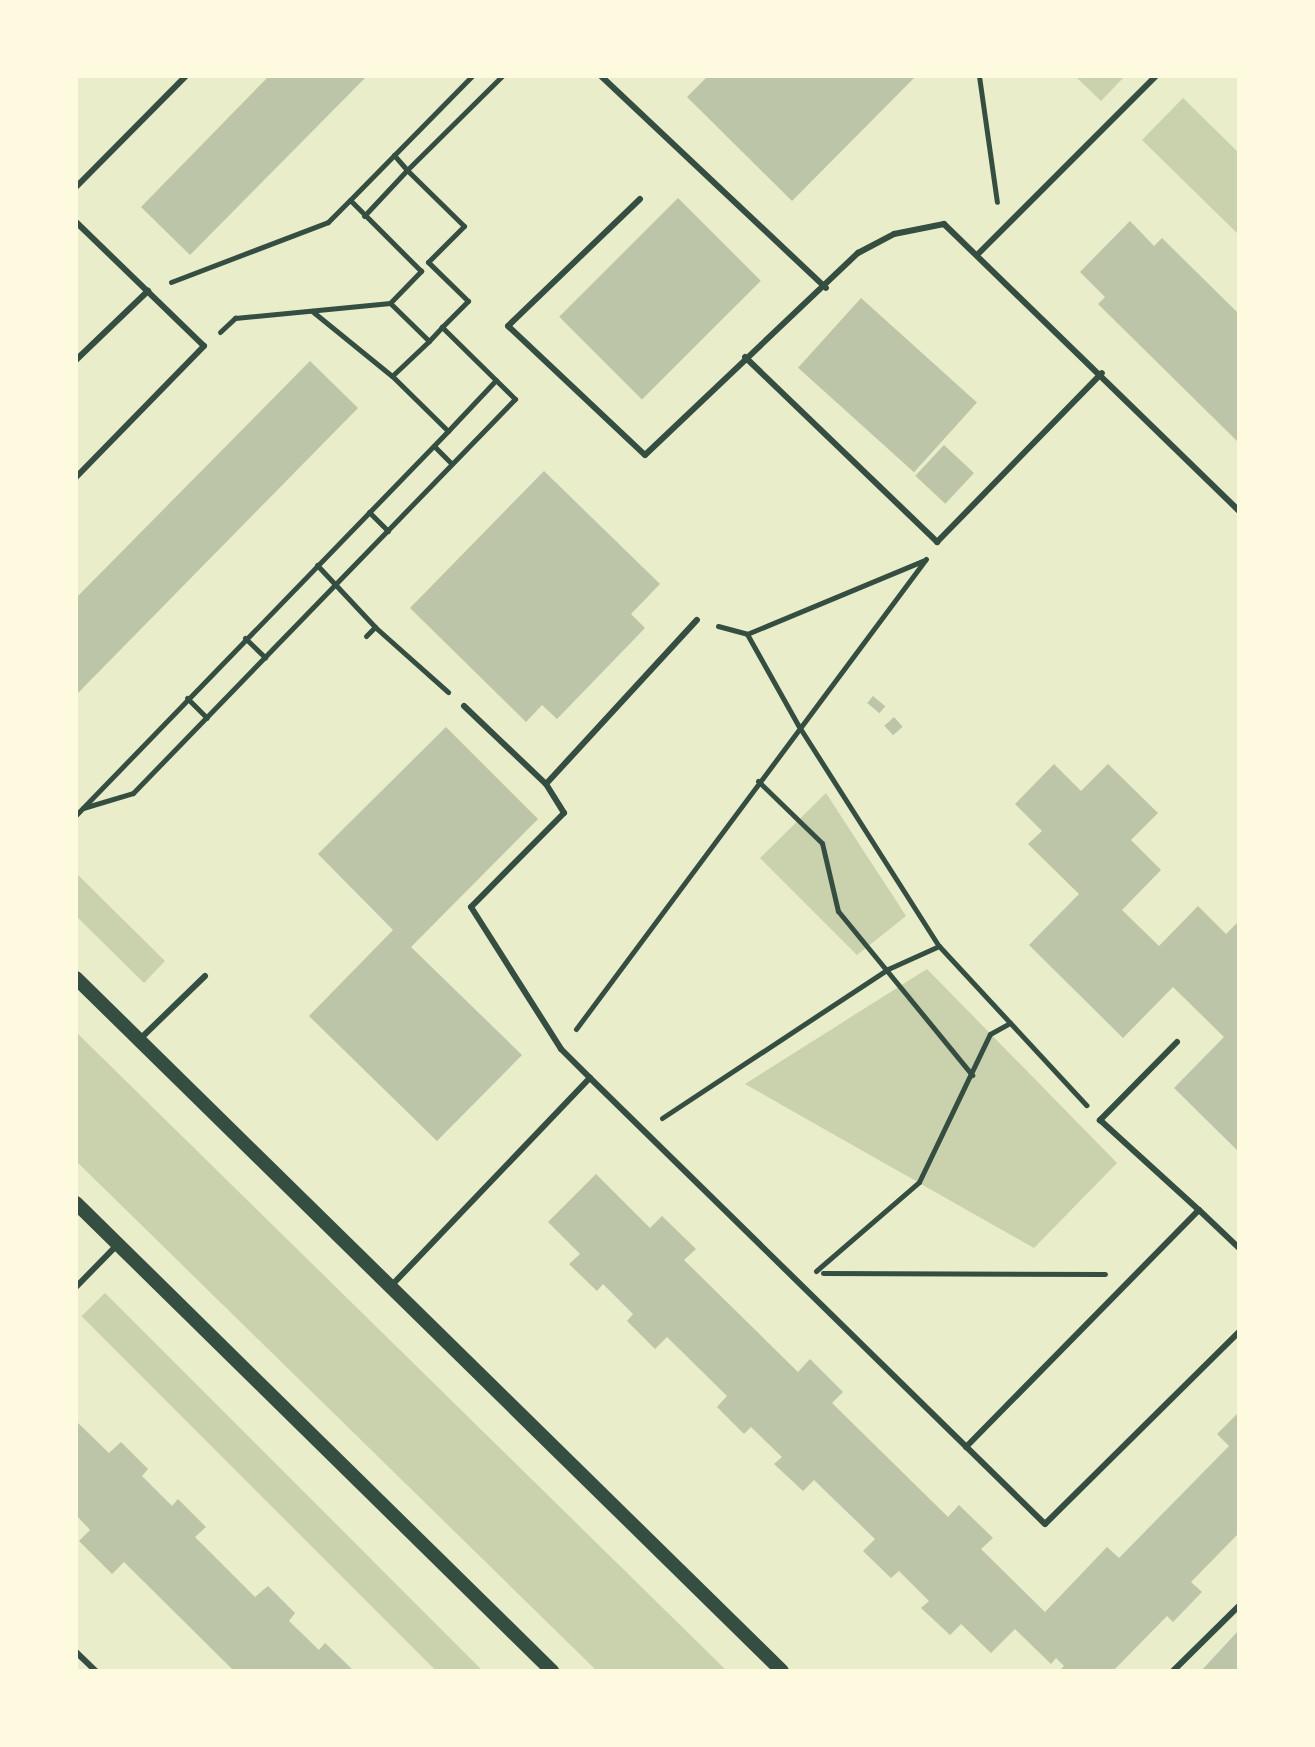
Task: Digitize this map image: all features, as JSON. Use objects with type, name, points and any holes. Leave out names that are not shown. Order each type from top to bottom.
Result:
[{"type":"street","points":[[76,978],[782,1671]]},
{"type":"street","points":[[76,1203],[552,1671]]},
{"type":"lane","points":[[76,187],[186,76]]},
{"type":"lane","points":[[601,76],[826,288]]},
{"type":"lane","points":[[979,253],[1156,76]]},
{"type":"lane","points":[[640,199],[508,326],[645,455],[745,357],[826,288],[858,253],[894,234],[944,224],[979,253],[1239,511]]},
{"type":"lane","points":[[76,222],[204,346],[76,477]]},
{"type":"lane","points":[[76,360],[148,291]]},
{"type":"lane","points":[[745,357],[937,542],[1102,373]]},
{"type":"lane","points":[[546,784],[697,620]]},
{"type":"lane","points":[[464,706],[546,784],[564,813],[471,907],[561,1049],[1045,1524],[1239,1332]]},
{"type":"lane","points":[[139,1040],[205,976]]},
{"type":"lane","points":[[1177,1042],[1100,1120],[1239,1248]]},
{"type":"lane","points":[[391,1286],[590,1078]]},
{"type":"lane","points":[[966,1447],[1199,1210]]},
{"type":"lane","points":[[76,1287],[118,1244]]},
{"type":"lane","points":[[1173,1671],[1239,1606]]},
{"type":"lane","points":[[76,1652],[96,1671]]},
{"type":"path","points":[[148,291],[328,222],[472,76]]},
{"type":"path","points":[[979,76],[1001,231]]},
{"type":"path","points":[[364,216],[496,78]]},
{"type":"path","points":[[204,346],[235,318],[390,303],[464,226],[394,155]]},
{"type":"path","points":[[350,200],[421,271]]},
{"type":"path","points":[[392,376],[468,301],[428,262]]},
{"type":"path","points":[[390,303],[429,341]]},
{"type":"path","points":[[311,311],[392,376],[448,431]]},
{"type":"path","points":[[83,808],[133,793],[515,399],[442,327]]},
{"type":"path","points":[[76,815],[496,380]]},
{"type":"path","points":[[434,446],[452,464]]},
{"type":"path","points":[[369,512],[388,531]]},
{"type":"path","points":[[561,1049],[798,725],[937,542]]},
{"type":"path","points":[[697,620],[747,634],[926,560]]},
{"type":"path","points":[[317,565],[375,627],[464,706]]},
{"type":"path","points":[[366,636],[375,627]]},
{"type":"path","points":[[747,634],[798,725],[939,946],[1100,1120]]},
{"type":"path","points":[[245,638],[265,657]]},
{"type":"path","points":[[187,698],[207,718]]},
{"type":"path","points":[[758,781],[822,843],[838,911],[972,1075]]},
{"type":"path","points":[[644,1130],[888,969],[939,946]]},
{"type":"path","points":[[801,1284],[919,1182],[990,1034],[1010,1023]]},
{"type":"path","points":[[814,1273],[1137,1274]]},
{"type":"green space","points":[[1075,76],[1125,76],[1101,101]]},
{"type":"green space","points":[[1183,98],[1239,153],[1239,235],[1142,140]]},
{"type":"green space","points":[[826,793],[906,916],[857,955],[760,858]]},
{"type":"green space","points":[[76,873],[165,961],[144,983],[76,916]]},
{"type":"green space","points":[[927,969],[1117,1163],[1034,1248],[745,1084]]},
{"type":"green space","points":[[76,1032],[727,1671],[597,1671],[76,1161]]},
{"type":"green space","points":[[105,1293],[483,1671],[436,1671],[82,1316]]},
{"type":"building","points":[[269,76],[367,76],[190,255],[141,207]]},
{"type":"building","points":[[708,76],[916,76],[792,201],[687,97]]},
{"type":"building","points":[[678,198],[761,281],[642,400],[559,317]]},
{"type":"building","points":[[1130,221],[1154,246],[1162,238],[1239,314],[1239,443],[1098,304],[1105,297],[1080,272]]},
{"type":"building","points":[[861,298],[977,402],[914,472],[798,368]]},
{"type":"building","points":[[310,361],[358,408],[76,695],[76,598]]},
{"type":"building","points":[[944,445],[974,473],[945,504],[915,476]]},
{"type":"building","points":[[544,471],[660,584],[631,614],[645,628],[557,719],[542,705],[526,722],[410,608]]},
{"type":"building","points":[[873,696],[885,706],[879,713],[867,703]]},
{"type":"building","points":[[894,717],[903,727],[893,735],[884,726]]},
{"type":"building","points":[[446,727],[538,819],[411,947],[522,1055],[437,1141],[309,1016],[393,930],[318,854]]},
{"type":"building","points":[[1054,764],[1081,791],[1108,764],[1158,813],[1131,840],[1161,870],[1122,910],[1159,946],[1198,906],[1226,934],[1239,921],[1239,1152],[1174,1088],[1224,1037],[1173,987],[1123,1038],[1029,945],[1079,894],[1028,844],[1042,831],[1015,804]]},
{"type":"building","points":[[596,1174],[650,1228],[662,1216],[696,1249],[684,1260],[798,1372],[810,1359],[843,1392],[832,1403],[948,1517],[959,1505],[993,1538],[981,1549],[1045,1612],[1107,1547],[1119,1558],[1229,1446],[1217,1434],[1239,1412],[1239,1533],[1191,1582],[1202,1592],[1173,1622],[1167,1616],[1113,1671],[1059,1671],[1064,1666],[1056,1658],[1051,1664],[1015,1629],[991,1653],[961,1624],[950,1635],[921,1608],[929,1601],[899,1571],[891,1578],[863,1551],[875,1539],[814,1480],[803,1491],[774,1464],[782,1457],[751,1427],[744,1434],[717,1407],[727,1396],[667,1337],[655,1349],[627,1321],[633,1314],[603,1284],[597,1291],[569,1264],[580,1254],[548,1222]]},
{"type":"building","points":[[78,1423],[109,1453],[121,1442],[148,1469],[142,1476],[172,1506],[178,1499],[206,1527],[195,1537],[255,1597],[268,1586],[295,1613],[289,1621],[319,1650],[325,1643],[354,1671],[234,1671],[124,1562],[112,1574],[79,1541],[90,1530],[76,1515]]},
{"type":"building","points":[[1239,1630],[1239,1671],[1201,1671]]}]
